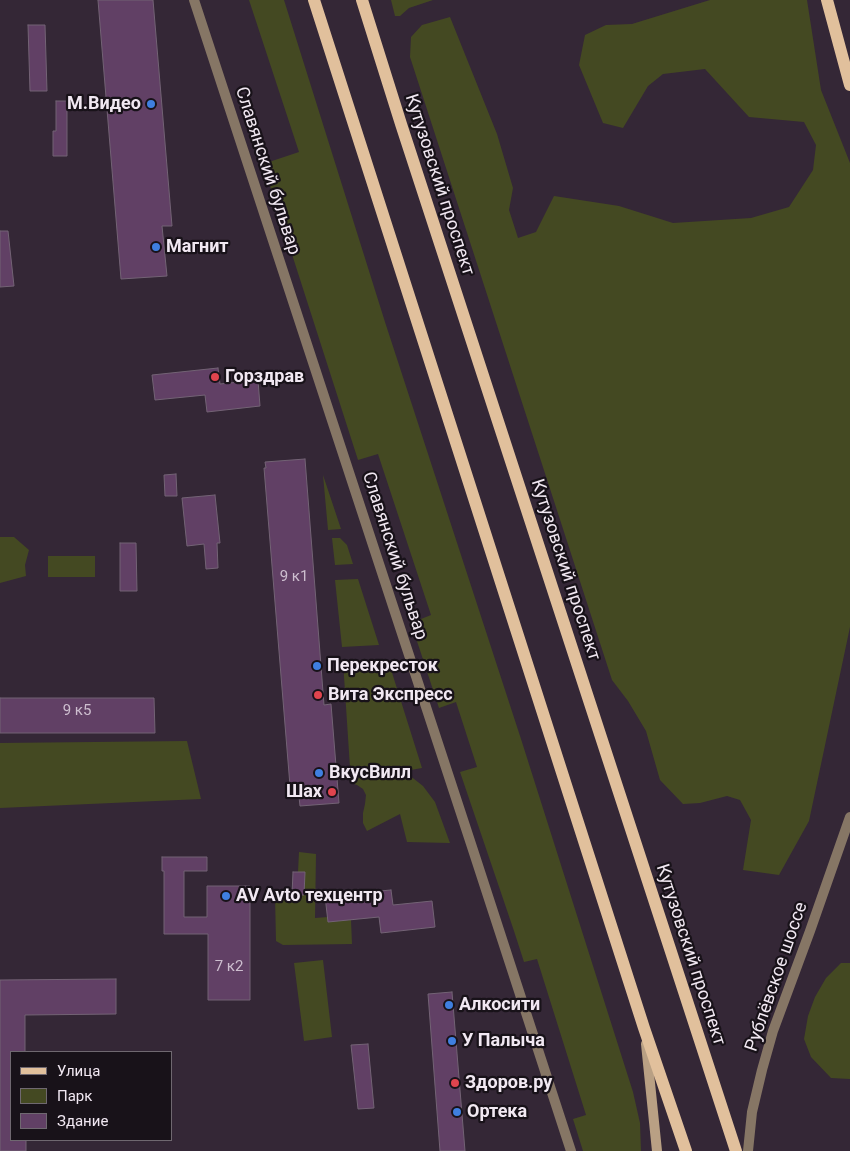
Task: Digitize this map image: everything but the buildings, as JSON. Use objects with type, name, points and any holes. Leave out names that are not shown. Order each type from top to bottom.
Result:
[{"type":"main road","points":[[314,0],[644,1028],[686,1151]]},
{"type":"main road","name":"Кутузовский проспект","points":[[362,0],[736,1151]]},
{"type":"main road","points":[[827,0],[850,84]]},
{"type":"main road","points":[[644,1028],[657,1151]]},
{"type":"street","name":"Славянский бульвар","points":[[194,0],[571,1151]]},
{"type":"street","name":"Рублёвское шоссе","points":[[748,1151],[752,1112],[762,1070],[850,817]]},
{"type":"green space","points":[[249,0],[284,0],[385,322],[521,739],[633,1092],[640,1123],[641,1151],[583,1151],[573,1119],[586,1115],[537,959],[524,962],[460,772],[477,767],[456,702],[439,708],[411,623],[431,615],[378,454],[358,460],[263,164],[299,152]]},
{"type":"green space","points":[[391,0],[433,0],[409,8],[400,16],[395,16]]},
{"type":"green space","points":[[710,0],[807,0],[821,90],[850,163],[850,627],[809,821],[779,875],[743,870],[751,820],[740,800],[727,796],[700,803],[683,804],[660,780],[646,731],[628,701],[612,680],[410,57],[411,37],[422,25],[450,17],[497,134],[513,188],[509,210],[518,238],[536,232],[554,196],[619,206],[673,223],[751,218],[789,207],[813,170],[816,145],[804,122],[749,117],[705,69],[663,74],[648,86],[623,128],[603,123],[579,65],[585,35],[606,25],[632,24]]},
{"type":"green space","points":[[323,475],[341,529],[328,530]]},
{"type":"green space","points":[[0,537],[14,537],[29,550],[25,565],[26,576],[0,583]]},
{"type":"green space","points":[[332,538],[340,538],[347,545],[353,564],[335,565]]},
{"type":"green space","points":[[48,556],[95,556],[95,577],[48,577]]},
{"type":"green space","points":[[358,579],[379,645],[342,647],[335,580]]},
{"type":"green space","points":[[388,660],[422,768],[394,773],[409,775],[423,786],[435,802],[450,843],[407,842],[400,814],[367,831],[363,823],[366,795],[363,789],[351,783],[343,661]]},
{"type":"green space","points":[[187,741],[201,799],[0,808],[0,743]]},
{"type":"green space","points":[[299,852],[316,854],[315,918],[328,917],[328,922],[351,920],[352,944],[283,945],[276,941],[275,896],[304,895],[305,872],[298,872]]},
{"type":"green space","points":[[323,960],[332,1037],[304,1041],[294,963]]},
{"type":"green space","points":[[841,963],[850,963],[850,1079],[831,1078],[811,1057],[804,1039],[808,1016],[815,997],[826,978]]},
{"type":"place","name":"М.Видео","points":[[151,104]]},
{"type":"place","name":"Магнит","points":[[156,247]]},
{"type":"place","name":"Горздрав","points":[[215,377]]},
{"type":"place","name":"Перекресток","points":[[317,666]]},
{"type":"place","name":"Вита Экспресс","points":[[318,695]]},
{"type":"place","name":"ВкусВилл","points":[[319,773]]},
{"type":"place","name":"Шах","points":[[332,792]]},
{"type":"place","name":"AV Avto техцентр","points":[[226,896]]},
{"type":"place","name":"Алкосити","points":[[449,1005]]},
{"type":"place","name":"У Палыча","points":[[452,1041]]},
{"type":"place","name":"Здоров.ру","points":[[455,1083]]},
{"type":"place","name":"Ортека","points":[[457,1112]]}]
